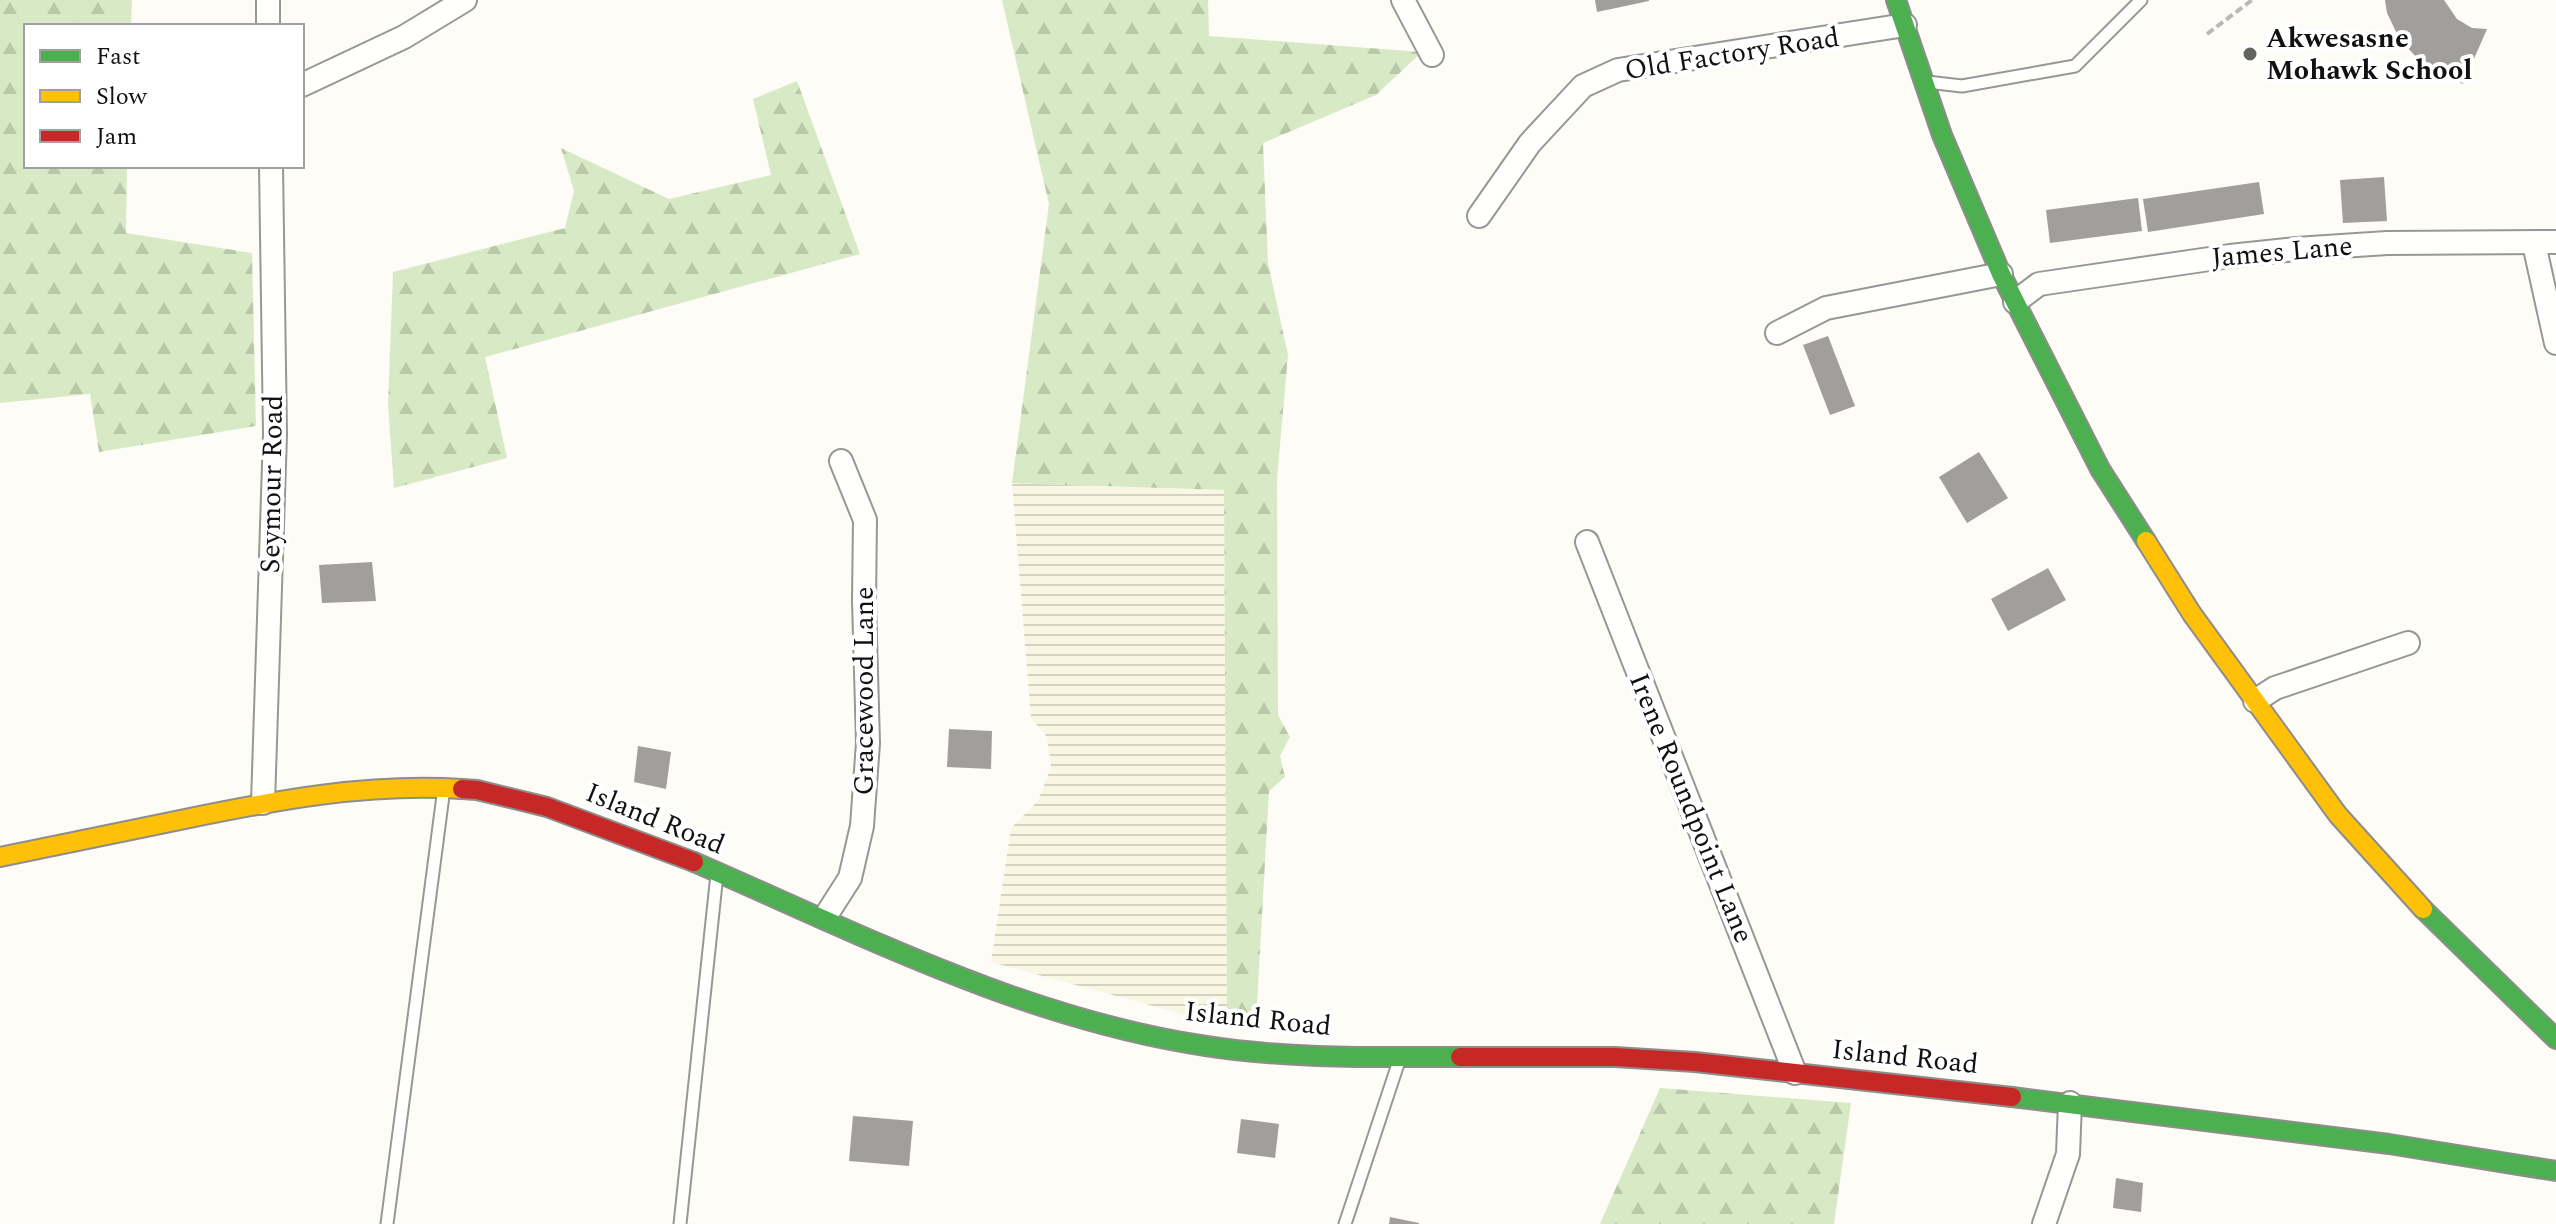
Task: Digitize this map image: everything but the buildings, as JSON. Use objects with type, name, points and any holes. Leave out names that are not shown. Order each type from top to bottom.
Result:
[{"type":"street","points":[[268,0],[268,24]]},
{"type":"street","points":[[304,84],[404,37],[465,0]]},
{"type":"street","points":[[1403,0],[1432,55]]},
{"type":"street","points":[[1896,0],[1942,135],[2001,274],[2100,469],[2192,614],[2338,815],[2436,924],[2556,1039]]},
{"type":"street","name":"Old Factory Road","points":[[1479,216],[1530,143],[1583,86],[1618,70],[1905,25]]},
{"type":"street","name":"Seymour Road","points":[[263,803],[275,434],[271,168]]},
{"type":"street","name":"James Lane","points":[[2015,302],[2039,284],[2230,256],[2387,243],[2545,243]]},
{"type":"street","points":[[2545,243],[2556,343]]},
{"type":"street","points":[[1777,333],[1826,308],[2001,274]]},
{"type":"street","name":"Gracewood Lane","points":[[825,917],[850,878],[862,826],[868,743],[865,520],[841,461]]},
{"type":"street","name":"Irene Roundpoint Lane","points":[[1587,542],[1795,1073]]},
{"type":"street","points":[[2255,701],[2275,688],[2408,643]]},
{"type":"street","name":"Island Road","points":[[0,857],[263,803],[345,791],[412,786],[477,790],[547,807],[718,873],[976,984],[1054,1011],[1130,1031],[1206,1046],[1286,1054],[1615,1057],[1795,1073],[2070,1103],[2389,1144],[2556,1171]]},
{"type":"street","points":[[2044,1224],[2068,1154],[2070,1103]]},
{"type":"lane","points":[[1924,82],[1962,86],[2075,66],[2141,0]]},
{"type":"lane","points":[[387,1224],[444,788]]},
{"type":"lane","points":[[680,1224],[718,873]]},
{"type":"lane","points":[[1345,1224],[1401,1057]]},
{"type":"path","points":[[2207,34],[2252,0]]},
{"type":"shaded area","points":[[1012,483],[1224,490],[1227,1026],[991,962],[1011,828],[1038,801],[1051,767],[1047,737],[1031,718]]},
{"type":"green space","points":[[0,0],[132,0],[131,24],[24,24],[24,168],[127,168],[126,233],[252,253],[256,426],[99,452],[90,394],[0,403]]},
{"type":"green space","points":[[1002,0],[1208,0],[1209,36],[1422,52],[1376,95],[1263,143],[1268,263],[1288,355],[1277,478],[1278,715],[1290,737],[1280,756],[1285,777],[1269,791],[1256,1022],[1227,1026],[1224,490],[1012,483],[1049,204]]},
{"type":"green space","points":[[797,81],[860,254],[485,357],[507,458],[394,488],[388,404],[393,272],[565,228],[574,191],[561,148],[669,199],[771,175],[753,99]]},
{"type":"green space","points":[[1660,1088],[1851,1103],[1834,1224],[1600,1224]]},
{"type":"traffic: fast","points":[[1896,0],[1942,135],[2001,274],[2100,469],[2146,541]]},
{"type":"traffic: fast","points":[[694,862],[944,971],[1073,1016],[1139,1033],[1206,1046],[1269,1053],[1460,1057]]},
{"type":"traffic: fast","points":[[2423,909],[2556,1039]]},
{"type":"traffic: fast","points":[[2012,1097],[2389,1144],[2556,1171]]},
{"type":"traffic: slow","points":[[2146,541],[2192,614],[2338,815],[2423,909]]},
{"type":"traffic: slow","points":[[0,857],[288,800],[392,788],[462,789]]},
{"type":"traffic: jam","points":[[462,789],[547,807],[694,862]]},
{"type":"traffic: jam","points":[[1460,1057],[1615,1057],[1695,1062],[2012,1097]]},
{"type":"place","name":"Akwesasne Mohawk School","points":[[2250,54]]}]
